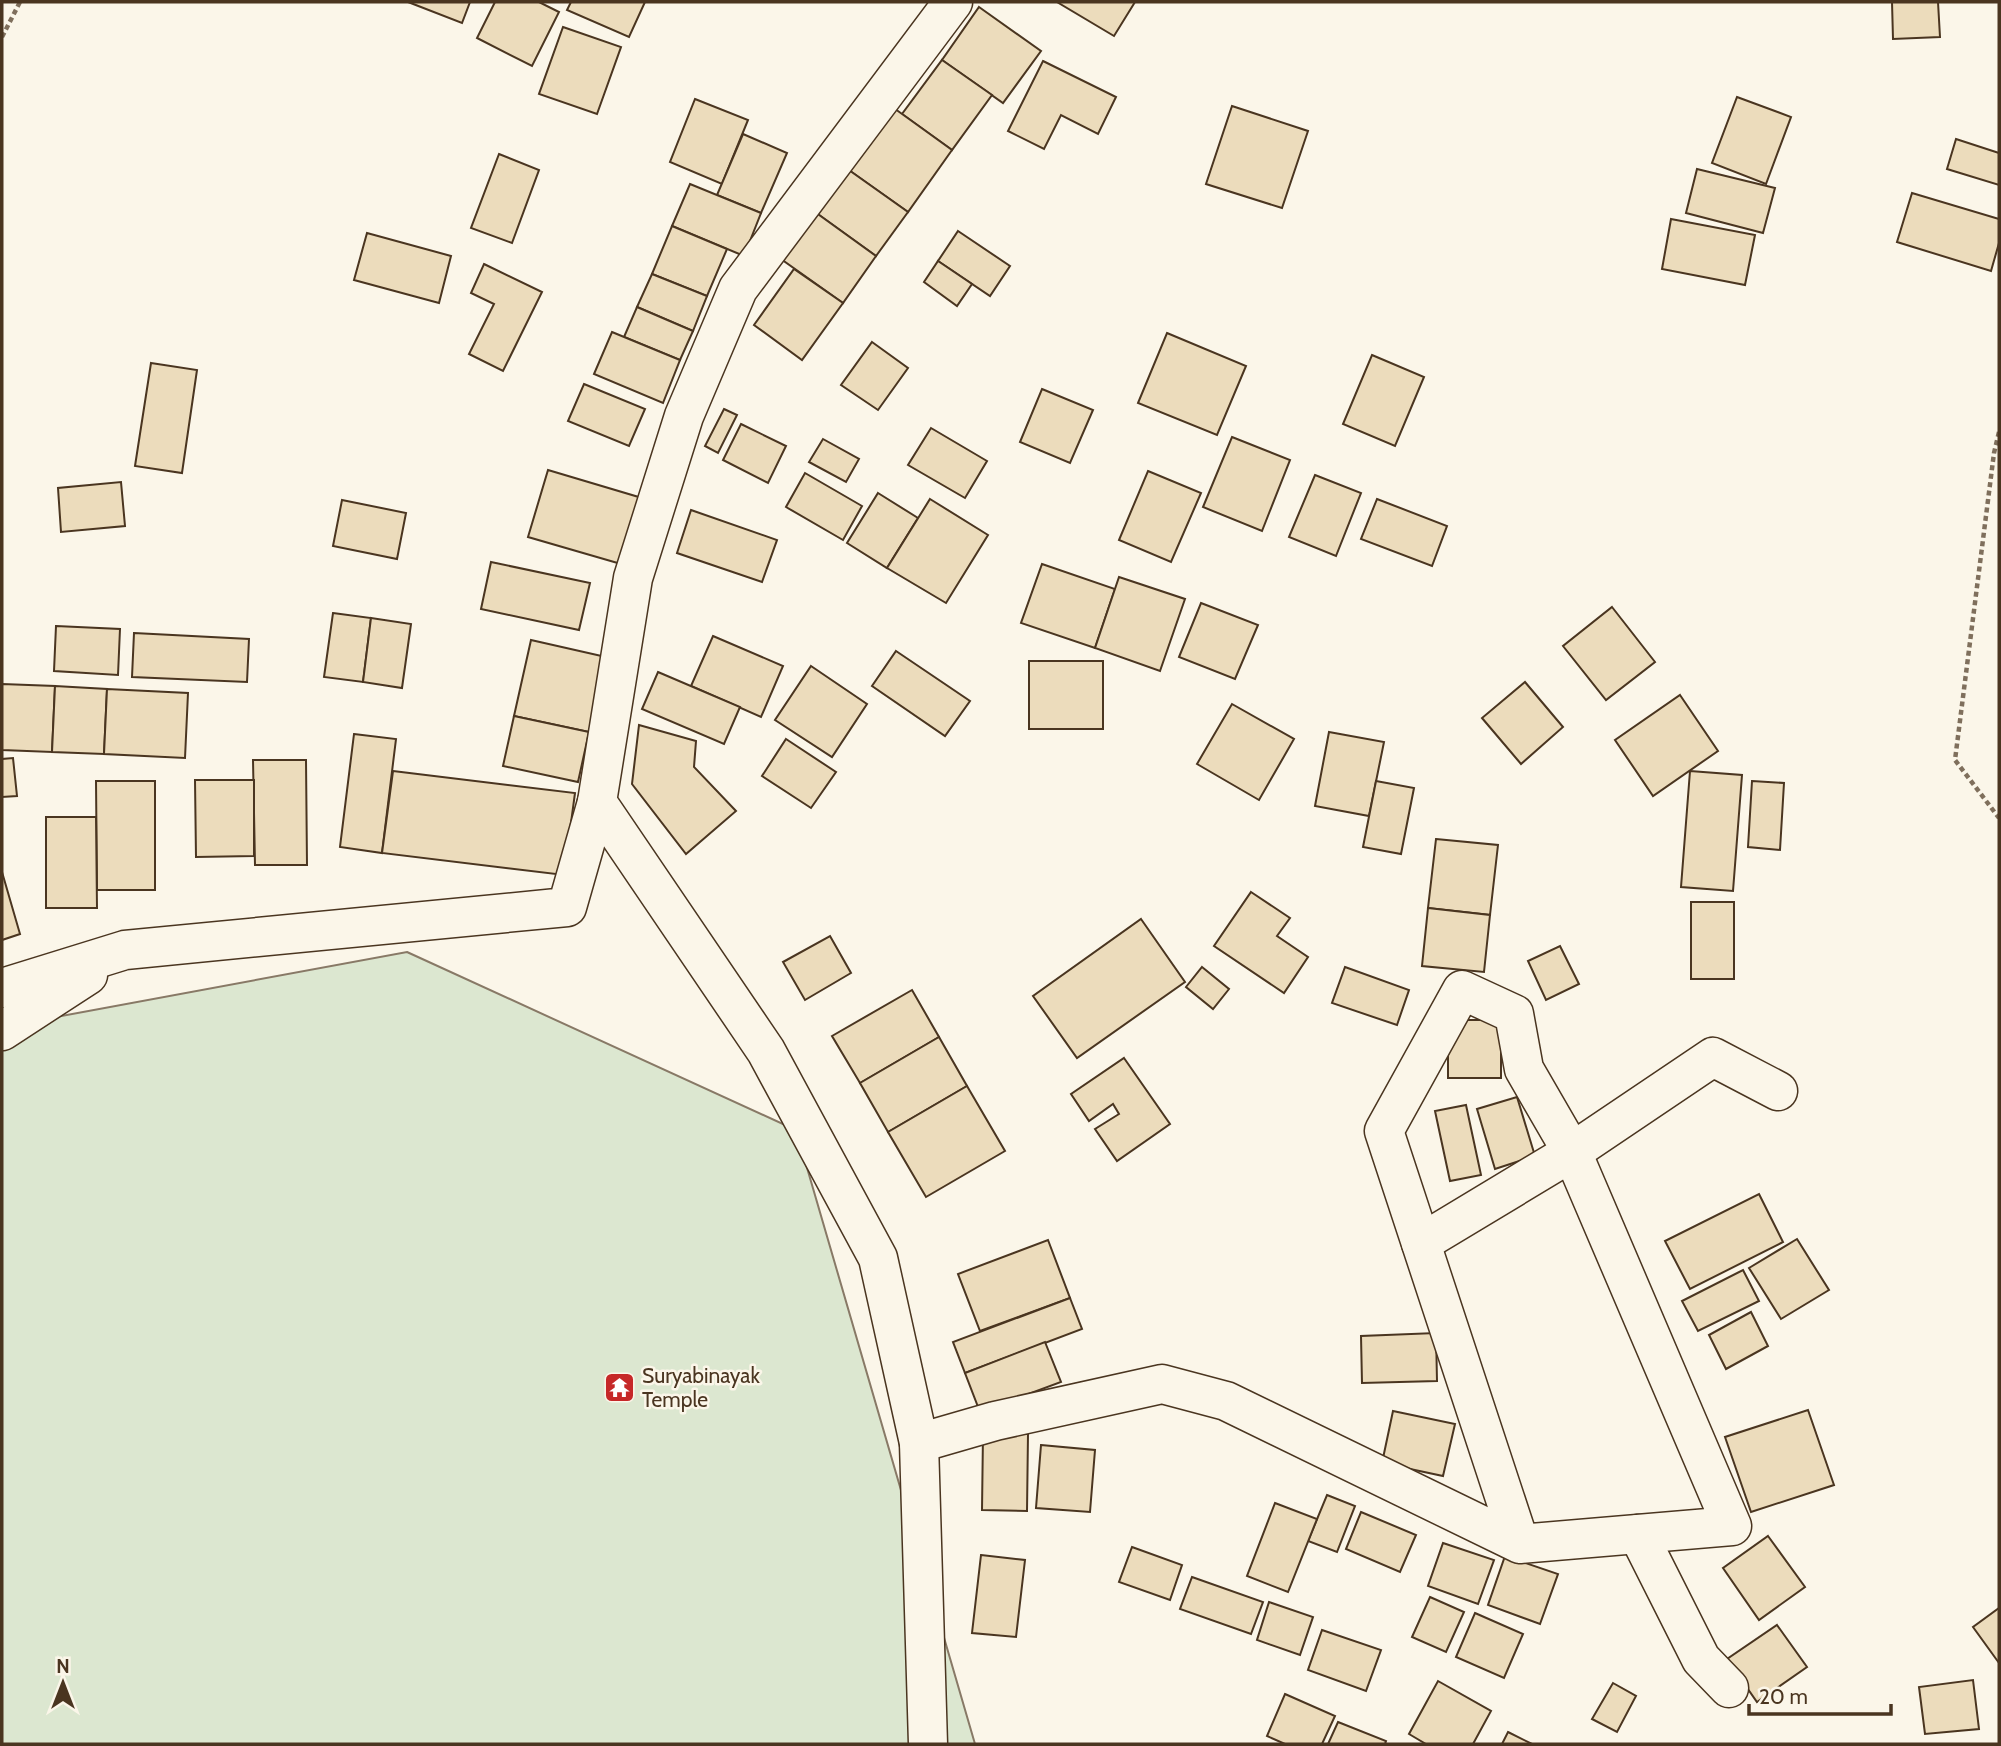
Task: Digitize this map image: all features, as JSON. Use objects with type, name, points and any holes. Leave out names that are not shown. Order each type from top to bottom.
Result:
[{"type":"street","points":[[2,988],[125,950],[567,907],[597,802],[633,578],[684,416],[738,289],[953,2]]},
{"type":"street","points":[[597,802],[766,1051],[878,1258],[919,1443],[928,1744]]},
{"type":"street","points":[[2,1031],[125,950]]},
{"type":"street","points":[[919,1443],[995,1421],[1162,1384],[1226,1401],[1520,1544],[1732,1526],[1572,1152],[1524,1069],[1514,1014],[1462,990],[1384,1131],[1520,1544]]},
{"type":"street","points":[[1421,1243],[1572,1152],[1713,1057],[1778,1091]]},
{"type":"street","points":[[1638,1534],[1701,1659],[1729,1688]]},
{"type":"path","points":[[2,37],[20,2]]},
{"type":"path","points":[[1999,432],[1994,453],[1955,760],[1999,818]]},
{"type":"green space","points":[[407,952],[796,1130],[975,1744],[2,1744],[2,1027]]},
{"type":"building","points":[[408,2],[470,2],[462,23]]},
{"type":"building","points":[[495,2],[539,2],[559,12],[532,66],[477,38]]},
{"type":"building","points":[[571,2],[645,2],[629,37],[567,10]]},
{"type":"building","points":[[1057,2],[1135,2],[1114,36]]},
{"type":"building","points":[[1892,2],[1938,2],[1940,37],[1893,39]]},
{"type":"building","points":[[979,7],[1041,51],[1003,103],[942,60]]},
{"type":"building","points":[[563,27],[621,47],[597,114],[539,94]]},
{"type":"building","points":[[942,60],[992,95],[952,150],[902,114]]},
{"type":"building","points":[[1043,61],[1116,97],[1098,134],[1061,115],[1044,149],[1008,131]]},
{"type":"building","points":[[1737,97],[1791,117],[1766,184],[1712,163]]},
{"type":"building","points":[[695,99],[748,120],[722,184],[670,162]]},
{"type":"building","points":[[891,106],[952,150],[908,212],[846,168]]},
{"type":"building","points":[[1232,106],[1308,131],[1282,208],[1206,184]]},
{"type":"building","points":[[743,134],[787,153],[761,213],[717,195]]},
{"type":"building","points":[[1956,139],[1999,153],[1999,185],[1947,169]]},
{"type":"building","points":[[499,154],[539,170],[512,243],[471,228]]},
{"type":"building","points":[[846,168],[908,212],[876,256],[815,212]]},
{"type":"building","points":[[1697,169],[1775,188],[1763,233],[1686,213]]},
{"type":"building","points":[[690,184],[761,213],[744,256],[672,226]]},
{"type":"building","points":[[1912,193],[1999,219],[1999,243],[1991,271],[1897,242]]},
{"type":"building","points":[[815,212],[876,256],[843,303],[781,259]]},
{"type":"building","points":[[1671,219],[1755,235],[1745,285],[1662,269]]},
{"type":"building","points":[[672,226],[727,249],[707,296],[652,274]]},
{"type":"building","points":[[958,231],[1010,266],[990,296],[938,261]]},
{"type":"building","points":[[367,233],[451,256],[439,303],[354,280]]},
{"type":"building","points":[[938,261],[972,284],[957,306],[924,282]]},
{"type":"building","points":[[484,264],[542,292],[503,371],[469,354],[494,304],[471,293]]},
{"type":"building","points":[[794,269],[843,303],[802,360],[754,325]]},
{"type":"building","points":[[652,274],[707,296],[693,331],[637,307]]},
{"type":"building","points":[[637,307],[693,331],[680,360],[624,337]]},
{"type":"building","points":[[612,332],[680,360],[663,403],[594,374]]},
{"type":"building","points":[[1167,333],[1246,366],[1217,435],[1138,403]]},
{"type":"building","points":[[872,342],[908,368],[878,410],[841,385]]},
{"type":"building","points":[[1372,355],[1424,377],[1395,446],[1343,424]]},
{"type":"building","points":[[151,363],[197,370],[182,473],[135,466]]},
{"type":"building","points":[[584,384],[645,409],[629,446],[568,421]]},
{"type":"building","points":[[1042,389],[1093,410],[1070,463],[1020,442]]},
{"type":"building","points":[[724,409],[737,415],[718,453],[705,446]]},
{"type":"building","points":[[741,424],[786,446],[768,483],[723,460]]},
{"type":"building","points":[[931,428],[987,461],[965,498],[908,465]]},
{"type":"building","points":[[1232,437],[1290,460],[1262,531],[1203,507]]},
{"type":"building","points":[[823,439],[859,459],[846,482],[809,462]]},
{"type":"building","points":[[548,470],[642,498],[621,564],[528,537]]},
{"type":"building","points":[[1148,471],[1201,493],[1171,562],[1119,540]]},
{"type":"building","points":[[805,473],[862,506],[843,540],[786,507]]},
{"type":"building","points":[[1315,475],[1361,493],[1336,556],[1289,537]]},
{"type":"building","points":[[121,482],[125,526],[61,532],[58,488]]},
{"type":"building","points":[[878,493],[918,518],[887,568],[847,543]]},
{"type":"building","points":[[930,499],[988,535],[946,603],[887,568]]},
{"type":"building","points":[[1377,499],[1447,526],[1432,566],[1361,539]]},
{"type":"building","points":[[342,500],[406,513],[397,559],[333,546]]},
{"type":"building","points":[[691,510],[777,540],[762,582],[677,553]]},
{"type":"building","points":[[491,562],[590,583],[579,630],[481,609]]},
{"type":"building","points":[[1042,564],[1115,589],[1095,648],[1021,623]]},
{"type":"building","points":[[1119,577],[1185,599],[1160,671],[1095,648]]},
{"type":"building","points":[[1201,603],[1258,625],[1235,679],[1179,657]]},
{"type":"building","points":[[1612,607],[1655,662],[1606,700],[1563,646]]},
{"type":"building","points":[[333,613],[371,618],[363,682],[324,677]]},
{"type":"building","points":[[371,618],[411,624],[402,688],[363,682]]},
{"type":"building","points":[[56,626],[120,629],[118,675],[54,671]]},
{"type":"building","points":[[134,633],[249,639],[247,682],[132,677]]},
{"type":"building","points":[[713,636],[783,666],[761,717],[691,686]]},
{"type":"building","points":[[531,640],[606,657],[589,732],[514,716]]},
{"type":"building","points":[[896,651],[970,701],[945,736],[872,686]]},
{"type":"building","points":[[1029,661],[1103,661],[1103,729],[1029,729]]},
{"type":"building","points":[[811,666],[867,704],[832,757],[775,720]]},
{"type":"building","points":[[658,672],[740,707],[724,744],[642,709]]},
{"type":"building","points":[[1525,682],[1563,727],[1521,764],[1482,718]]},
{"type":"building","points":[[2,684],[55,686],[52,752],[2,750]]},
{"type":"building","points":[[55,686],[107,689],[104,754],[52,752]]},
{"type":"building","points":[[107,689],[188,693],[185,758],[104,754]]},
{"type":"building","points":[[1680,695],[1718,751],[1653,796],[1615,740]]},
{"type":"building","points":[[1232,704],[1294,739],[1259,800],[1197,764]]},
{"type":"building","points":[[514,716],[589,732],[578,782],[503,766]]},
{"type":"building","points":[[639,725],[696,741],[694,767],[736,811],[686,854],[632,784]]},
{"type":"building","points":[[1329,732],[1384,742],[1369,816],[1315,806]]},
{"type":"building","points":[[354,734],[396,739],[382,853],[340,847]]},
{"type":"building","points":[[786,739],[836,772],[811,808],[762,776]]},
{"type":"building","points":[[13,758],[17,796],[2,797],[2,759]]},
{"type":"building","points":[[253,760],[306,760],[307,865],[255,865]]},
{"type":"building","points":[[393,771],[575,793],[564,875],[382,853]]},
{"type":"building","points":[[1690,771],[1742,775],[1733,891],[1681,887]]},
{"type":"building","points":[[195,780],[254,780],[254,856],[196,857]]},
{"type":"building","points":[[96,781],[155,781],[155,890],[97,890]]},
{"type":"building","points":[[1376,781],[1414,788],[1401,854],[1363,847]]},
{"type":"building","points":[[1752,781],[1784,783],[1780,850],[1748,847]]},
{"type":"building","points":[[46,817],[96,817],[97,908],[46,908]]},
{"type":"building","points":[[1436,839],[1498,845],[1490,915],[1428,908]]},
{"type":"building","points":[[2,872],[20,934],[2,940]]},
{"type":"building","points":[[1251,892],[1290,918],[1277,936],[1308,957],[1284,993],[1214,946]]},
{"type":"building","points":[[1691,902],[1734,902],[1734,979],[1691,979]]},
{"type":"building","points":[[1428,908],[1490,915],[1484,972],[1422,966]]},
{"type":"building","points":[[1141,919],[1185,982],[1077,1058],[1033,996]]},
{"type":"building","points":[[830,936],[851,973],[805,1000],[783,962]]},
{"type":"building","points":[[1560,946],[1579,984],[1546,1000],[1528,961]]},
{"type":"building","points":[[1202,967],[1229,989],[1213,1009],[1186,987]]},
{"type":"building","points":[[1345,967],[1409,990],[1397,1025],[1332,1003]]},
{"type":"building","points":[[912,990],[939,1037],[860,1083],[832,1036]]},
{"type":"building","points":[[1448,1020],[1501,1020],[1501,1078],[1448,1078]]},
{"type":"building","points":[[939,1037],[967,1086],[888,1132],[860,1083]]},
{"type":"building","points":[[1124,1058],[1170,1124],[1117,1161],[1095,1129],[1119,1114],[1113,1104],[1089,1121],[1071,1094]]},
{"type":"building","points":[[967,1086],[1005,1151],[926,1197],[888,1132]]},
{"type":"building","points":[[1517,1097],[1535,1156],[1495,1169],[1477,1109]]},
{"type":"building","points":[[1466,1105],[1481,1175],[1450,1181],[1435,1111]]},
{"type":"building","points":[[1759,1194],[1783,1242],[1690,1289],[1665,1241]]},
{"type":"building","points":[[1797,1239],[1829,1290],[1781,1319],[1749,1268]]},
{"type":"building","points":[[1048,1240],[1070,1298],[980,1331],[958,1274]]},
{"type":"building","points":[[1743,1270],[1759,1301],[1698,1331],[1682,1301]]},
{"type":"building","points":[[1070,1298],[1082,1329],[965,1373],[953,1342]]},
{"type":"building","points":[[1751,1312],[1768,1346],[1726,1369],[1709,1335]]},
{"type":"building","points":[[1436,1333],[1437,1381],[1362,1383],[1361,1336]]},
{"type":"building","points":[[1045,1342],[1061,1382],[980,1412],[965,1373]]},
{"type":"building","points":[[1808,1410],[1834,1485],[1751,1512],[1725,1437]]},
{"type":"building","points":[[1393,1411],[1455,1424],[1443,1476],[1382,1463]]},
{"type":"building","points":[[983,1434],[1028,1434],[1027,1511],[982,1510]]},
{"type":"building","points":[[1041,1445],[1095,1450],[1090,1512],[1036,1508]]},
{"type":"building","points":[[1327,1495],[1355,1506],[1337,1552],[1308,1541]]},
{"type":"building","points":[[1275,1503],[1317,1519],[1288,1592],[1247,1576]]},
{"type":"building","points":[[1361,1512],[1416,1535],[1400,1572],[1346,1549]]},
{"type":"building","points":[[1768,1536],[1805,1587],[1759,1620],[1723,1568]]},
{"type":"building","points":[[1443,1543],[1494,1560],[1478,1604],[1428,1586]]},
{"type":"building","points":[[1132,1547],[1182,1565],[1170,1600],[1119,1582]]},
{"type":"building","points":[[981,1555],[1025,1560],[1016,1637],[972,1633]]},
{"type":"building","points":[[1505,1556],[1558,1574],[1540,1624],[1488,1605]]},
{"type":"building","points":[[1192,1577],[1263,1602],[1251,1634],[1180,1609]]},
{"type":"building","points":[[1430,1597],[1464,1612],[1446,1652],[1412,1637]]},
{"type":"building","points":[[1269,1602],[1313,1617],[1300,1655],[1257,1640]]},
{"type":"building","points":[[1999,1608],[1999,1663],[1973,1627]]},
{"type":"building","points":[[1475,1613],[1523,1634],[1504,1678],[1456,1657]]},
{"type":"building","points":[[1777,1625],[1807,1667],[1757,1702],[1727,1659]]},
{"type":"building","points":[[1322,1630],[1381,1650],[1366,1691],[1308,1670]]},
{"type":"building","points":[[1973,1680],[1979,1729],[1925,1734],[1919,1687]]},
{"type":"building","points":[[1438,1681],[1491,1711],[1473,1744],[1426,1744],[1409,1734]]},
{"type":"building","points":[[1613,1683],[1636,1696],[1617,1732],[1592,1719]]},
{"type":"building","points":[[1285,1694],[1335,1716],[1322,1744],[1285,1744],[1267,1736]]},
{"type":"building","points":[[1338,1722],[1386,1741],[1385,1744],[1328,1744]]},
{"type":"building","points":[[1508,1732],[1532,1744],[1502,1744]]},
{"type":"place","name":"Suryabinayak Temple","points":[[619,1388]]}]
